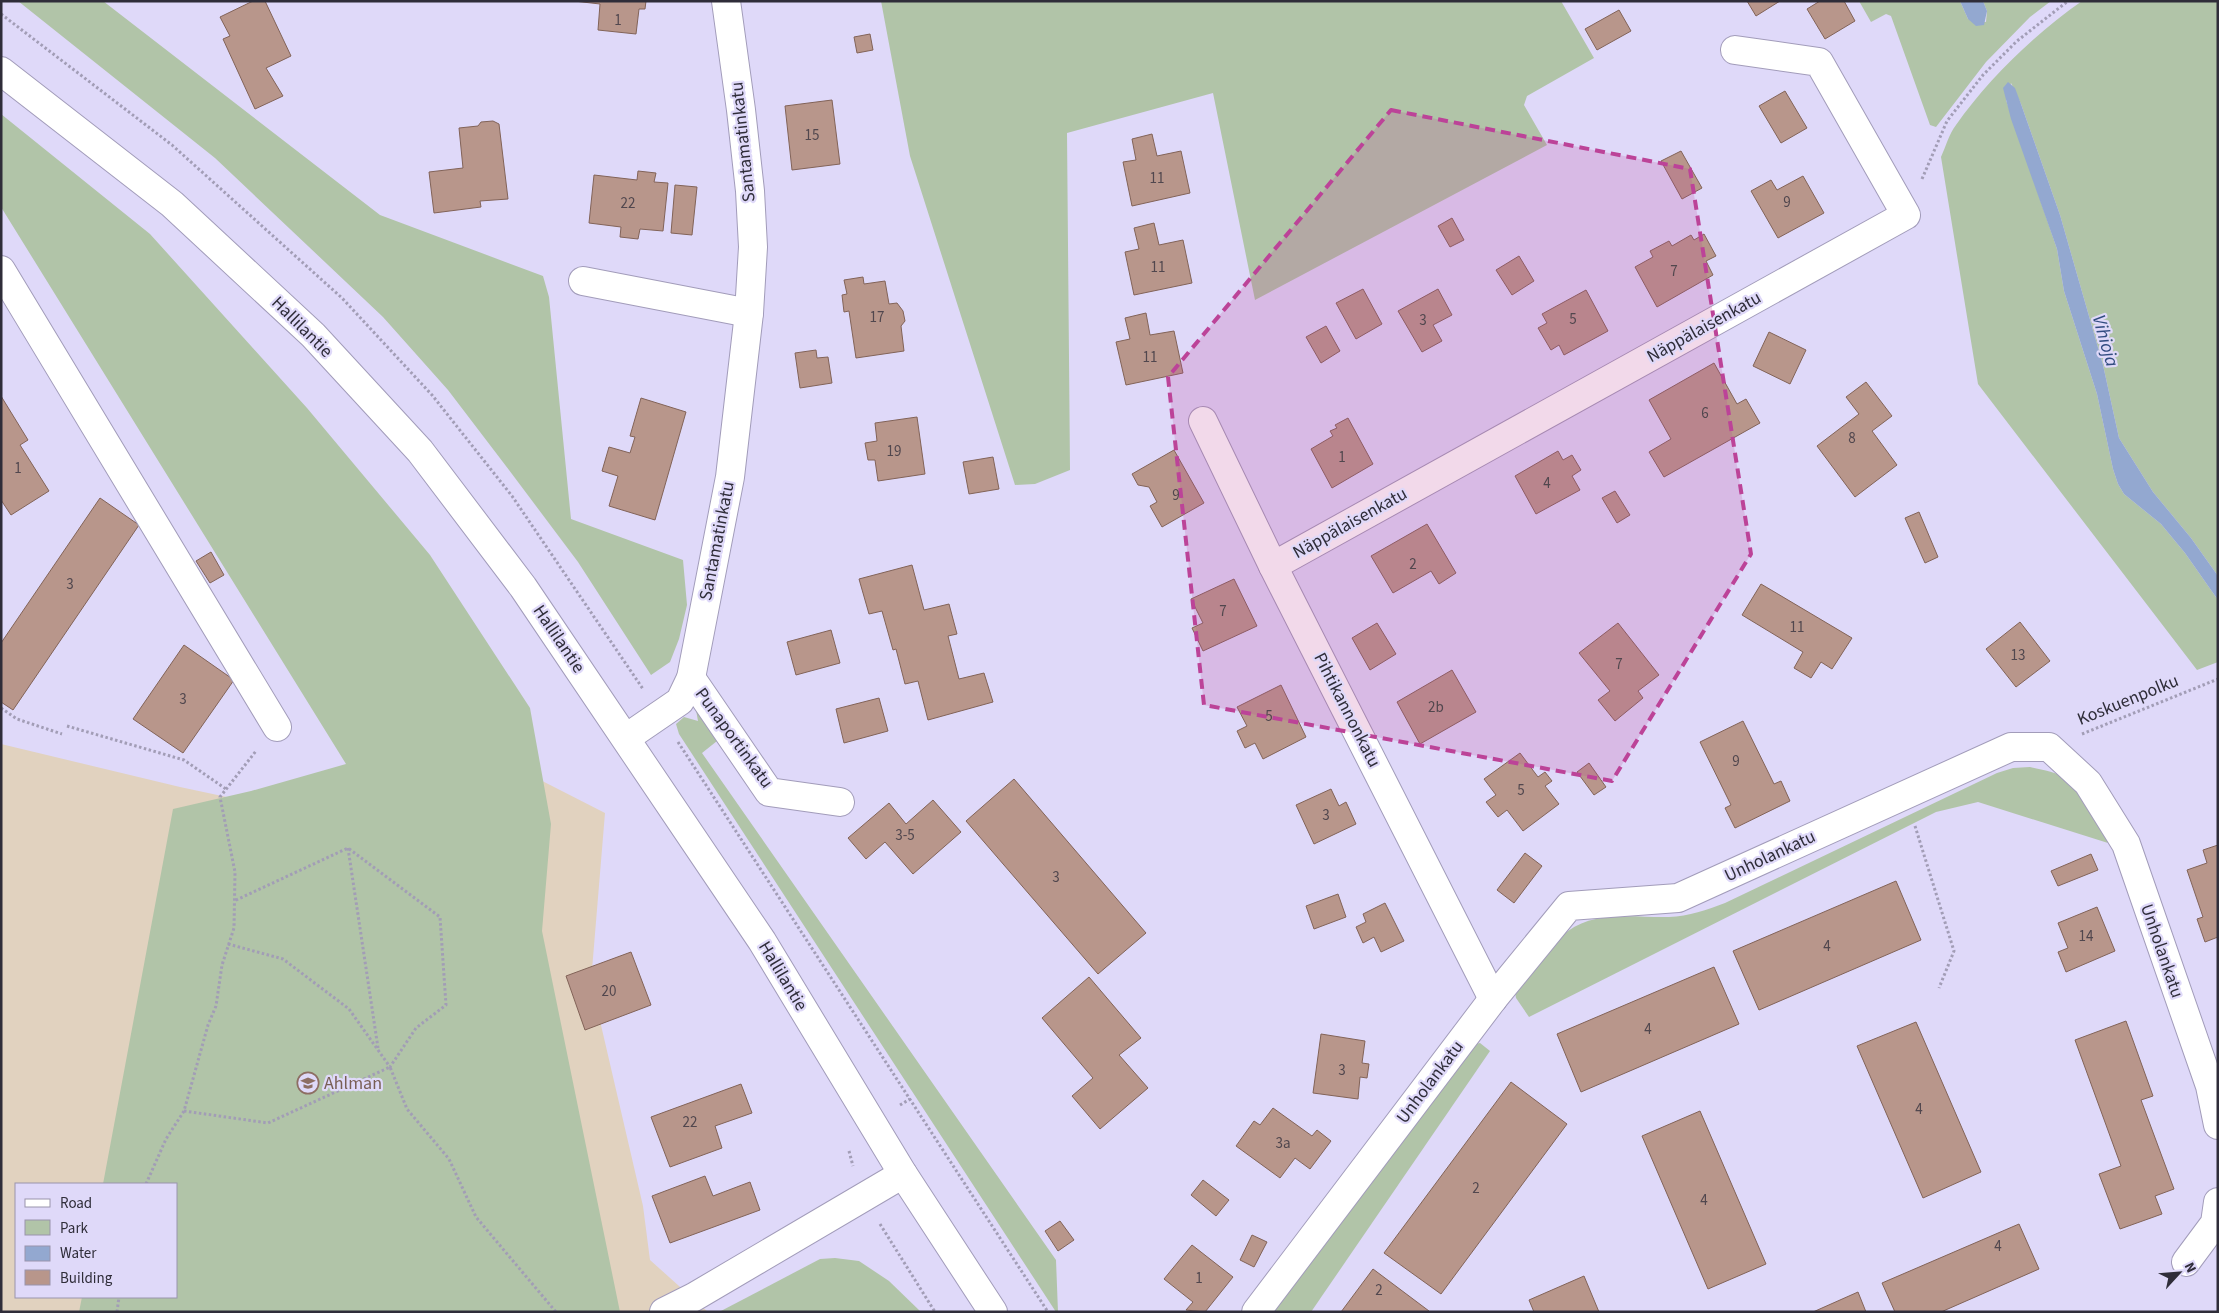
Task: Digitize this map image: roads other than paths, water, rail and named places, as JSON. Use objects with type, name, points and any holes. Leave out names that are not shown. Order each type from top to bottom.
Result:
[{"type":"street","name":"Santamatinkatu","points":[[626,738],[680,701],[691,678],[730,477],[749,313],[753,247],[750,190],[726,1]]},
{"type":"street","name":"Näppälaisenkatu","points":[[1273,566],[1906,215],[1819,62],[1735,50]]},
{"type":"street","name":"Hallilantie","points":[[1,71],[172,204],[313,335],[420,451],[523,587],[762,941],[903,1174],[993,1312]]},
{"type":"street","points":[[1,270],[277,727]]},
{"type":"street","points":[[583,281],[749,313]]},
{"type":"street","name":"Pihtikannonkatu","points":[[1203,421],[1273,566],[1493,999]]},
{"type":"street","name":"Punaportinkatu","points":[[691,678],[769,792],[840,802]]},
{"type":"street","name":"Unholankatu","points":[[1256,1312],[1493,999],[1568,906],[1678,898],[2011,747],[2049,747],[2088,783],[2126,844],[2210,1086],[2218,1125]]},
{"type":"street","points":[[664,1312],[694,1297],[903,1174]]},
{"type":"street","points":[[2186,1262],[2215,1223],[2218,1202]]},
{"type":"water","points":[[1960,1],[1983,1],[1987,11],[1984,25],[1976,26],[1968,19]]},
{"type":"water","points":[[2008,82],[2015,88],[2060,215],[2103,365],[2119,438],[2153,492],[2191,538],[2218,576],[2218,600],[2185,553],[2161,524],[2124,494],[2118,484],[2097,394],[2064,291],[2057,249],[2011,119],[2003,88]]},
{"type":"place","name":"Ahlman","points":[[308,1083]]},
{"type":"water label","name":"Vihioja","points":[[2105,341]]}]
